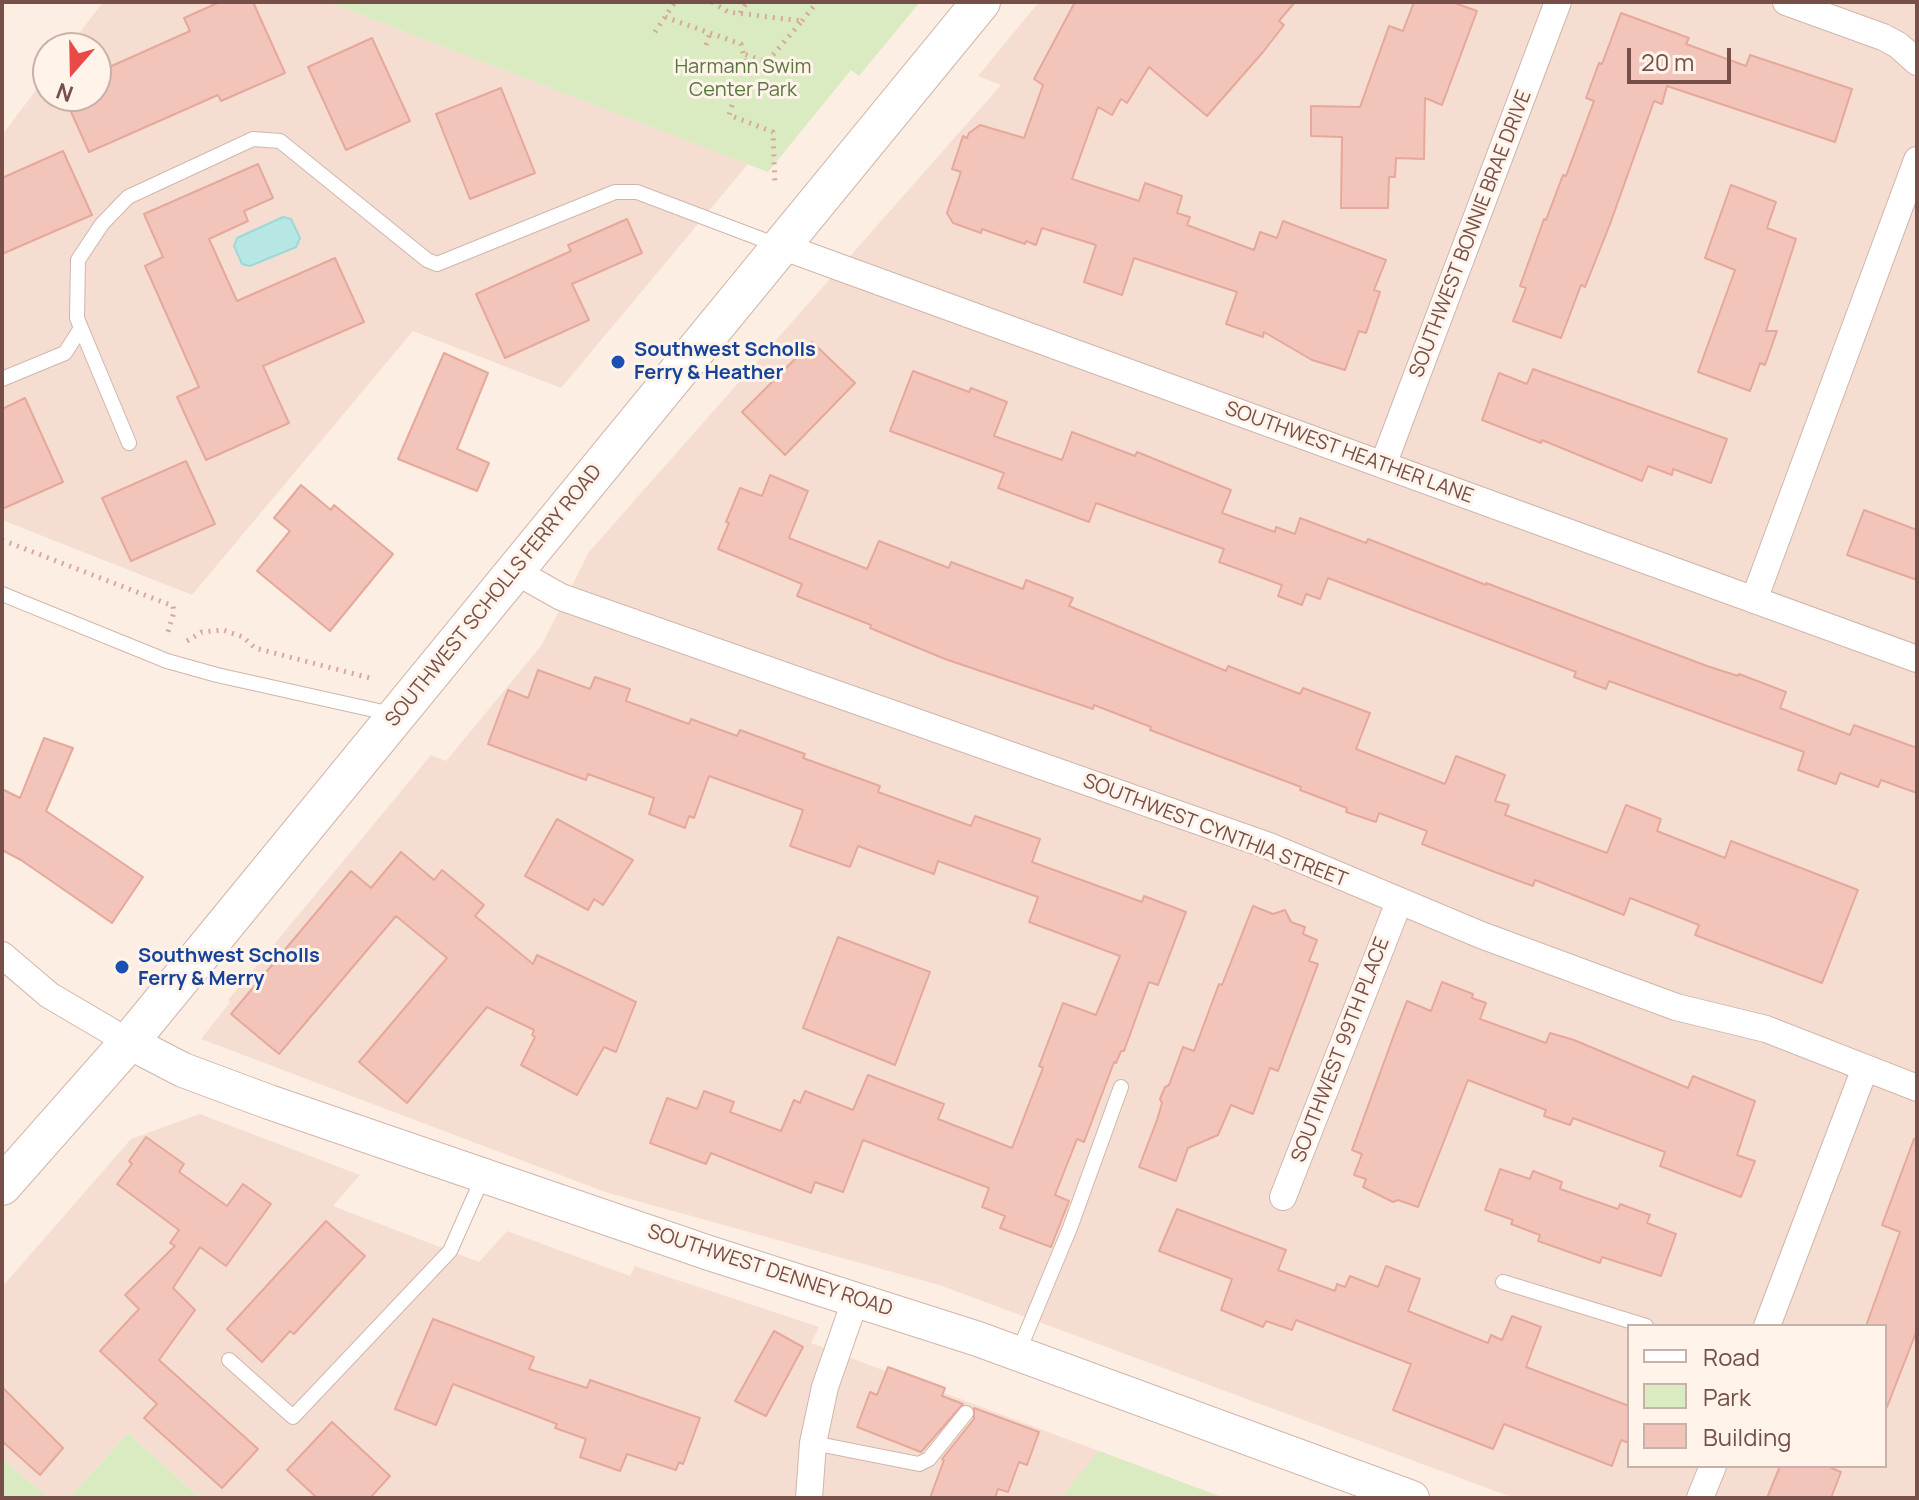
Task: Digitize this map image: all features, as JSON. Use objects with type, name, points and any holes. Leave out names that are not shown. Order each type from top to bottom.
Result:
[{"type":"main road","name":"SOUTHWEST SCHOLLS FERRY ROAD","points":[[2,1186],[129,1042],[981,2]]},
{"type":"street","name":"SOUTHWEST BONNIE BRAE DRIVE","points":[[1383,465],[1558,2]]},
{"type":"street","points":[[1786,2],[1883,37],[1898,45],[1917,62]]},
{"type":"street","points":[[1754,600],[1917,160]]},
{"type":"street","name":"SOUTHWEST HEATHER LANE","points":[[781,246],[1917,659]]},
{"type":"street","name":"SOUTHWEST CYNTHIA STREET","points":[[515,571],[561,597],[1269,846],[1399,902],[1676,1007],[1766,1029],[1917,1088]]},
{"type":"street","name":"SOUTHWEST 99TH PLACE","points":[[1283,1197],[1399,902]]},
{"type":"street","points":[[2,955],[49,995],[129,1042]]},
{"type":"street","name":"SOUTHWEST DENNEY ROAD","points":[[129,1042],[197,1075],[709,1253],[856,1298],[1018,1353],[1412,1498]]},
{"type":"street","points":[[1768,1324],[1865,1068]]},
{"type":"street","points":[[809,1498],[813,1443],[825,1387],[856,1298]]},
{"type":"street","points":[[1700,1498],[1712,1468]]},
{"type":"lane","points":[[129,443],[77,318],[78,260],[102,224],[128,197],[253,139],[280,141],[427,260],[437,264],[615,192],[637,192],[781,246]]},
{"type":"lane","points":[[2,379],[65,353],[81,328]]},
{"type":"lane","points":[[2,594],[167,661],[396,715]]},
{"type":"lane","points":[[1018,1353],[1070,1228],[1121,1087]]},
{"type":"lane","points":[[229,1360],[293,1417],[450,1251],[483,1176]]},
{"type":"lane","points":[[1503,1282],[1640,1324]]},
{"type":"lane","points":[[813,1443],[919,1464],[929,1459],[966,1413]]},
{"type":"path","points":[[655,32],[675,2]]},
{"type":"path","points":[[712,2],[728,12],[802,21]]},
{"type":"path","points":[[740,13],[747,2]]},
{"type":"path","points":[[744,54],[767,62],[817,2]]},
{"type":"path","points":[[665,17],[741,44],[746,65]]},
{"type":"path","points":[[706,45],[710,33]]},
{"type":"path","points":[[732,105],[729,115],[773,132],[775,186]]},
{"type":"path","points":[[2,540],[173,606],[174,612],[165,634],[186,642],[202,632],[223,630],[243,637],[255,648],[370,678]]},
{"type":"shaded area","points":[[103,2],[328,2],[748,164],[561,388],[413,331],[192,595],[2,520],[2,135],[32,95],[32,112],[112,112],[112,32],[80,32]]},
{"type":"shaded area","points":[[1039,2],[1917,2],[1917,1498],[1514,1498],[939,1285],[605,1192],[201,1039],[230,1002],[228,1000],[431,755],[446,761],[541,646],[589,552],[1001,85],[978,76]]},
{"type":"shaded area","points":[[200,1114],[360,1175],[333,1206],[479,1262],[507,1231],[630,1276],[635,1266],[819,1327],[811,1343],[1224,1498],[200,1498],[128,1433],[69,1498],[50,1498],[2,1459],[2,1287],[131,1139]]},
{"type":"green space","name":"Harmann Swim Center Park","points":[[328,2],[920,2],[859,76],[851,70],[768,172]]},
{"type":"green space","points":[[128,1433],[200,1498],[69,1498]]},
{"type":"green space","points":[[1099,1451],[1224,1498],[1061,1498]]},
{"type":"green space","points":[[2,1459],[50,1498],[2,1498]]},
{"type":"water","points":[[283,217],[291,219],[300,238],[296,247],[250,266],[242,264],[234,246],[237,238]]},
{"type":"building","points":[[220,2],[253,2],[285,73],[221,101],[218,95],[89,152],[71,112],[112,112],[112,66],[190,31],[184,18]]},
{"type":"building","points":[[1075,2],[1295,2],[1279,21],[1284,25],[1207,116],[1149,67],[1127,103],[1121,99],[1112,115],[1098,107],[1072,179],[1139,201],[1145,183],[1182,196],[1177,213],[1190,217],[1187,225],[1254,250],[1260,232],[1277,238],[1283,221],[1386,260],[1374,290],[1380,292],[1366,333],[1359,331],[1345,370],[1312,360],[1264,332],[1263,337],[1226,324],[1237,292],[1134,258],[1122,295],[1084,282],[1096,245],[1042,228],[1036,245],[1026,241],[1025,244],[953,223],[947,213],[961,172],[952,169],[963,136],[967,138],[980,125],[1024,138],[1043,85],[1034,79]]},
{"type":"building","points":[[1414,2],[1452,2],[1477,11],[1442,105],[1425,98],[1424,159],[1396,158],[1395,177],[1389,177],[1388,208],[1341,208],[1342,137],[1311,136],[1311,106],[1360,107],[1389,26],[1403,31]]},
{"type":"building","points":[[1621,13],[1689,38],[1686,44],[1746,66],[1750,55],[1852,89],[1835,142],[1667,86],[1662,104],[1654,101],[1610,224],[1585,287],[1581,285],[1561,338],[1513,321],[1526,288],[1520,286],[1544,219],[1563,175],[1566,176],[1594,101],[1586,98]]},
{"type":"building","points":[[372,38],[410,121],[346,150],[308,67]]},
{"type":"building","points":[[501,88],[535,173],[470,199],[436,114]]},
{"type":"building","points":[[63,151],[92,215],[2,254],[2,178]]},
{"type":"building","points":[[258,164],[273,198],[244,211],[248,221],[209,239],[237,301],[335,258],[364,322],[263,366],[289,423],[206,460],[177,397],[199,387],[145,266],[163,257],[144,214]]},
{"type":"building","points":[[1731,185],[1776,202],[1767,228],[1796,239],[1766,331],[1777,331],[1765,365],[1760,363],[1750,391],[1698,372],[1735,270],[1705,258]]},
{"type":"building","points":[[627,219],[642,253],[572,284],[589,320],[505,358],[476,294],[571,251],[568,245]]},
{"type":"building","points":[[812,342],[855,383],[785,455],[742,412]]},
{"type":"building","points":[[444,353],[488,373],[457,449],[489,463],[477,491],[398,459]]},
{"type":"building","points":[[1533,369],[1727,439],[1711,483],[1673,469],[1672,475],[1648,466],[1642,481],[1542,440],[1541,443],[1482,420],[1499,373],[1527,384]]},
{"type":"building","points":[[913,371],[969,392],[971,388],[1007,402],[994,436],[1062,460],[1072,432],[1135,456],[1137,452],[1231,490],[1222,513],[1275,532],[1276,527],[1295,534],[1300,518],[1366,543],[1368,539],[1707,666],[1739,674],[1786,692],[1780,708],[1850,735],[1854,725],[1917,748],[1917,793],[1881,780],[1878,787],[1840,773],[1836,784],[1798,770],[1804,752],[1609,681],[1606,689],[1574,677],[1576,672],[1328,578],[1320,599],[1306,594],[1302,605],[1278,596],[1282,585],[1219,562],[1224,549],[1096,503],[1089,522],[998,488],[1004,473],[890,431]]},
{"type":"building","points":[[25,398],[63,482],[2,509],[2,409]]},
{"type":"building","points":[[186,461],[215,524],[131,561],[102,498]]},
{"type":"building","points":[[770,475],[808,491],[789,538],[867,569],[879,541],[949,568],[951,562],[1023,589],[1026,580],[1073,598],[1069,606],[1226,671],[1228,666],[1300,694],[1303,688],[1370,713],[1356,749],[1445,784],[1456,756],[1505,775],[1495,801],[1509,805],[1505,815],[1607,853],[1626,805],[1661,819],[1657,831],[1725,858],[1731,841],[1858,890],[1822,983],[1695,935],[1699,925],[1630,898],[1624,915],[1535,880],[1533,886],[1500,874],[1422,844],[1427,831],[1379,813],[1376,822],[1346,812],[1347,808],[1300,790],[1301,787],[1150,730],[1151,727],[1094,705],[1093,709],[945,659],[797,596],[802,584],[718,549],[740,488],[762,496]]},
{"type":"building","points":[[301,485],[331,510],[334,505],[393,554],[330,631],[257,571],[290,531],[274,518]]},
{"type":"building","points":[[1864,510],[1917,530],[1917,580],[1847,555]]},
{"type":"building","points":[[538,670],[590,689],[595,677],[630,689],[626,701],[689,724],[691,719],[737,736],[740,730],[805,754],[803,758],[880,786],[878,792],[971,826],[975,816],[1040,839],[1032,862],[1142,902],[1144,896],[1186,912],[1158,985],[1149,982],[1124,1051],[1114,1062],[1084,1142],[1077,1139],[1055,1195],[1069,1201],[1051,1247],[1000,1228],[1005,1216],[982,1207],[989,1188],[863,1140],[843,1192],[815,1182],[811,1193],[711,1153],[706,1164],[650,1143],[667,1098],[697,1109],[704,1091],[734,1102],[730,1112],[781,1131],[794,1100],[800,1103],[805,1091],[853,1110],[868,1075],[944,1104],[938,1119],[1012,1148],[1043,1068],[1039,1066],[1063,1003],[1096,1015],[1120,956],[1029,922],[1038,897],[938,861],[934,874],[858,846],[850,867],[790,846],[803,810],[709,776],[694,818],[689,816],[685,828],[649,814],[654,798],[588,774],[586,780],[488,744],[508,690],[528,698]]},
{"type":"building","points":[[44,738],[73,748],[46,811],[143,877],[112,923],[2,850],[2,789],[20,798]]},
{"type":"building","points":[[557,819],[633,860],[603,905],[594,899],[588,910],[525,876]]},
{"type":"building","points":[[401,852],[434,880],[442,870],[484,905],[475,916],[533,964],[537,955],[636,1002],[616,1052],[604,1047],[577,1095],[521,1065],[535,1037],[532,1035],[534,1030],[487,1007],[407,1103],[359,1062],[447,958],[396,916],[279,1054],[231,1014],[351,871],[371,888]]},
{"type":"building","points":[[1253,906],[1273,914],[1285,910],[1291,922],[1305,927],[1303,934],[1317,940],[1309,961],[1318,964],[1278,1071],[1270,1068],[1253,1114],[1231,1105],[1218,1135],[1188,1148],[1176,1181],[1139,1167],[1157,1120],[1165,1087],[1169,1085],[1183,1047],[1194,1051]]},
{"type":"building","points":[[838,937],[930,972],[895,1065],[803,1028]]},
{"type":"building","points":[[1442,982],[1473,994],[1472,998],[1486,1003],[1480,1019],[1546,1043],[1550,1033],[1574,1040],[1688,1088],[1693,1076],[1755,1101],[1737,1155],[1755,1161],[1741,1197],[1660,1166],[1665,1152],[1573,1118],[1570,1125],[1544,1116],[1546,1110],[1468,1080],[1418,1207],[1398,1200],[1393,1202],[1363,1187],[1366,1179],[1354,1175],[1362,1154],[1352,1150],[1395,1032],[1407,1001],[1431,1011]]},
{"type":"building","points":[[146,1137],[184,1164],[179,1172],[227,1206],[243,1184],[271,1204],[226,1266],[200,1247],[173,1288],[195,1310],[159,1360],[258,1449],[222,1488],[144,1418],[157,1404],[100,1351],[139,1309],[125,1295],[175,1246],[170,1243],[179,1230],[117,1184]]},
{"type":"building","points":[[1914,1139],[1917,1139],[1917,1330],[1887,1407],[1887,1324],[1867,1324],[1900,1232],[1882,1225]]},
{"type":"building","points":[[1500,1169],[1530,1179],[1533,1171],[1562,1182],[1560,1189],[1618,1209],[1620,1204],[1650,1215],[1647,1223],[1676,1234],[1661,1276],[1602,1257],[1600,1263],[1538,1241],[1540,1235],[1511,1224],[1513,1220],[1485,1210]]},
{"type":"building","points":[[1177,1209],[1286,1250],[1278,1270],[1335,1291],[1337,1284],[1345,1287],[1350,1276],[1378,1287],[1386,1266],[1420,1279],[1408,1311],[1488,1343],[1491,1335],[1502,1340],[1512,1316],[1541,1327],[1526,1367],[1627,1405],[1627,1442],[1621,1440],[1612,1466],[1504,1424],[1493,1449],[1393,1410],[1411,1364],[1296,1320],[1292,1330],[1266,1321],[1263,1327],[1221,1310],[1232,1279],[1159,1251]]},
{"type":"building","points":[[326,1221],[365,1256],[294,1334],[290,1331],[262,1362],[227,1329]]},
{"type":"building","points":[[433,1319],[534,1357],[529,1369],[587,1388],[590,1380],[700,1418],[683,1464],[679,1462],[676,1470],[627,1454],[620,1471],[580,1457],[586,1439],[555,1428],[557,1424],[453,1384],[436,1425],[395,1409]]},
{"type":"building","points":[[774,1331],[803,1347],[766,1416],[735,1401]]},
{"type":"building","points":[[888,1367],[945,1388],[942,1396],[963,1404],[921,1452],[857,1427],[870,1392],[877,1395]]},
{"type":"building","points":[[2,1387],[63,1448],[40,1475],[2,1441]]},
{"type":"building","points":[[974,1408],[1039,1432],[1027,1465],[1019,1462],[1008,1492],[998,1489],[995,1498],[930,1498],[942,1459],[974,1419]]},
{"type":"building","points":[[332,1422],[390,1476],[370,1498],[317,1498],[287,1470]]},
{"type":"building","points":[[1779,1468],[1832,1468],[1841,1472],[1831,1498],[1767,1498]]},
{"type":"place","name":"Southwest Scholls Ferry & Heather","points":[[618,362]]},
{"type":"place","name":"Southwest Scholls Ferry & Merry","points":[[122,967]]}]
